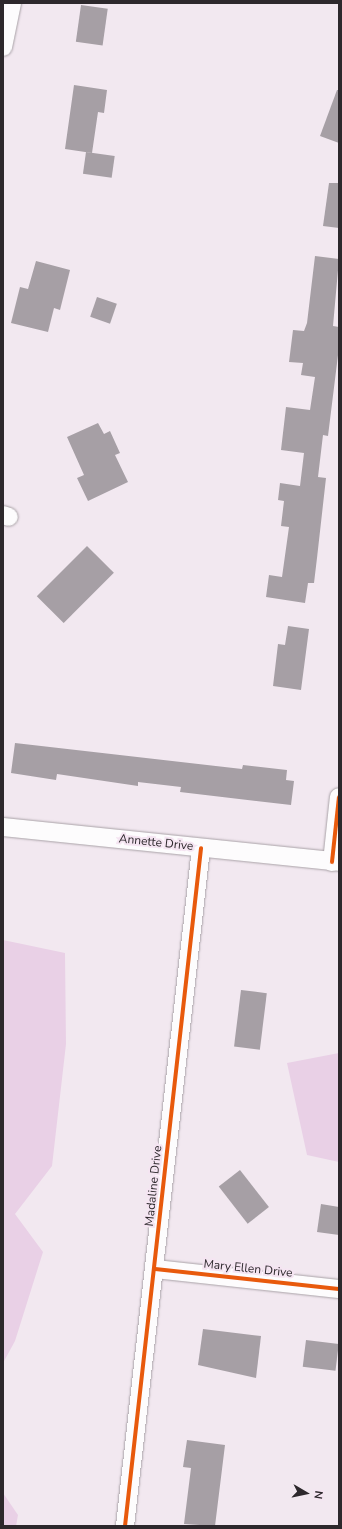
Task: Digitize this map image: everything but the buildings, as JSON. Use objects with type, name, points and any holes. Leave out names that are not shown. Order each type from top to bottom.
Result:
[{"type":"street","points":[[3,47],[12,3]]},
{"type":"street","name":"Annette Drive","points":[[3,827],[336,862],[339,797]]},
{"type":"street","name":"Madaline Drive","points":[[125,1526],[155,1269],[200,848]]},
{"type":"street","name":"Mary Ellen Drive","points":[[155,1269],[339,1289]]},
{"type":"shaded area","points":[[3,940],[65,953],[66,1044],[52,1166],[15,1214],[43,1252],[15,1341],[3,1363]]},
{"type":"shaded area","points":[[339,1053],[339,1162],[307,1155],[287,1063]]},
{"type":"shaded area","points":[[3,1493],[18,1515],[16,1526],[3,1526]]},
{"type":"cycle path","points":[[332,862],[339,797]]},
{"type":"cycle path","points":[[125,1526],[201,848]]},
{"type":"cycle path","points":[[155,1269],[339,1289]]}]
